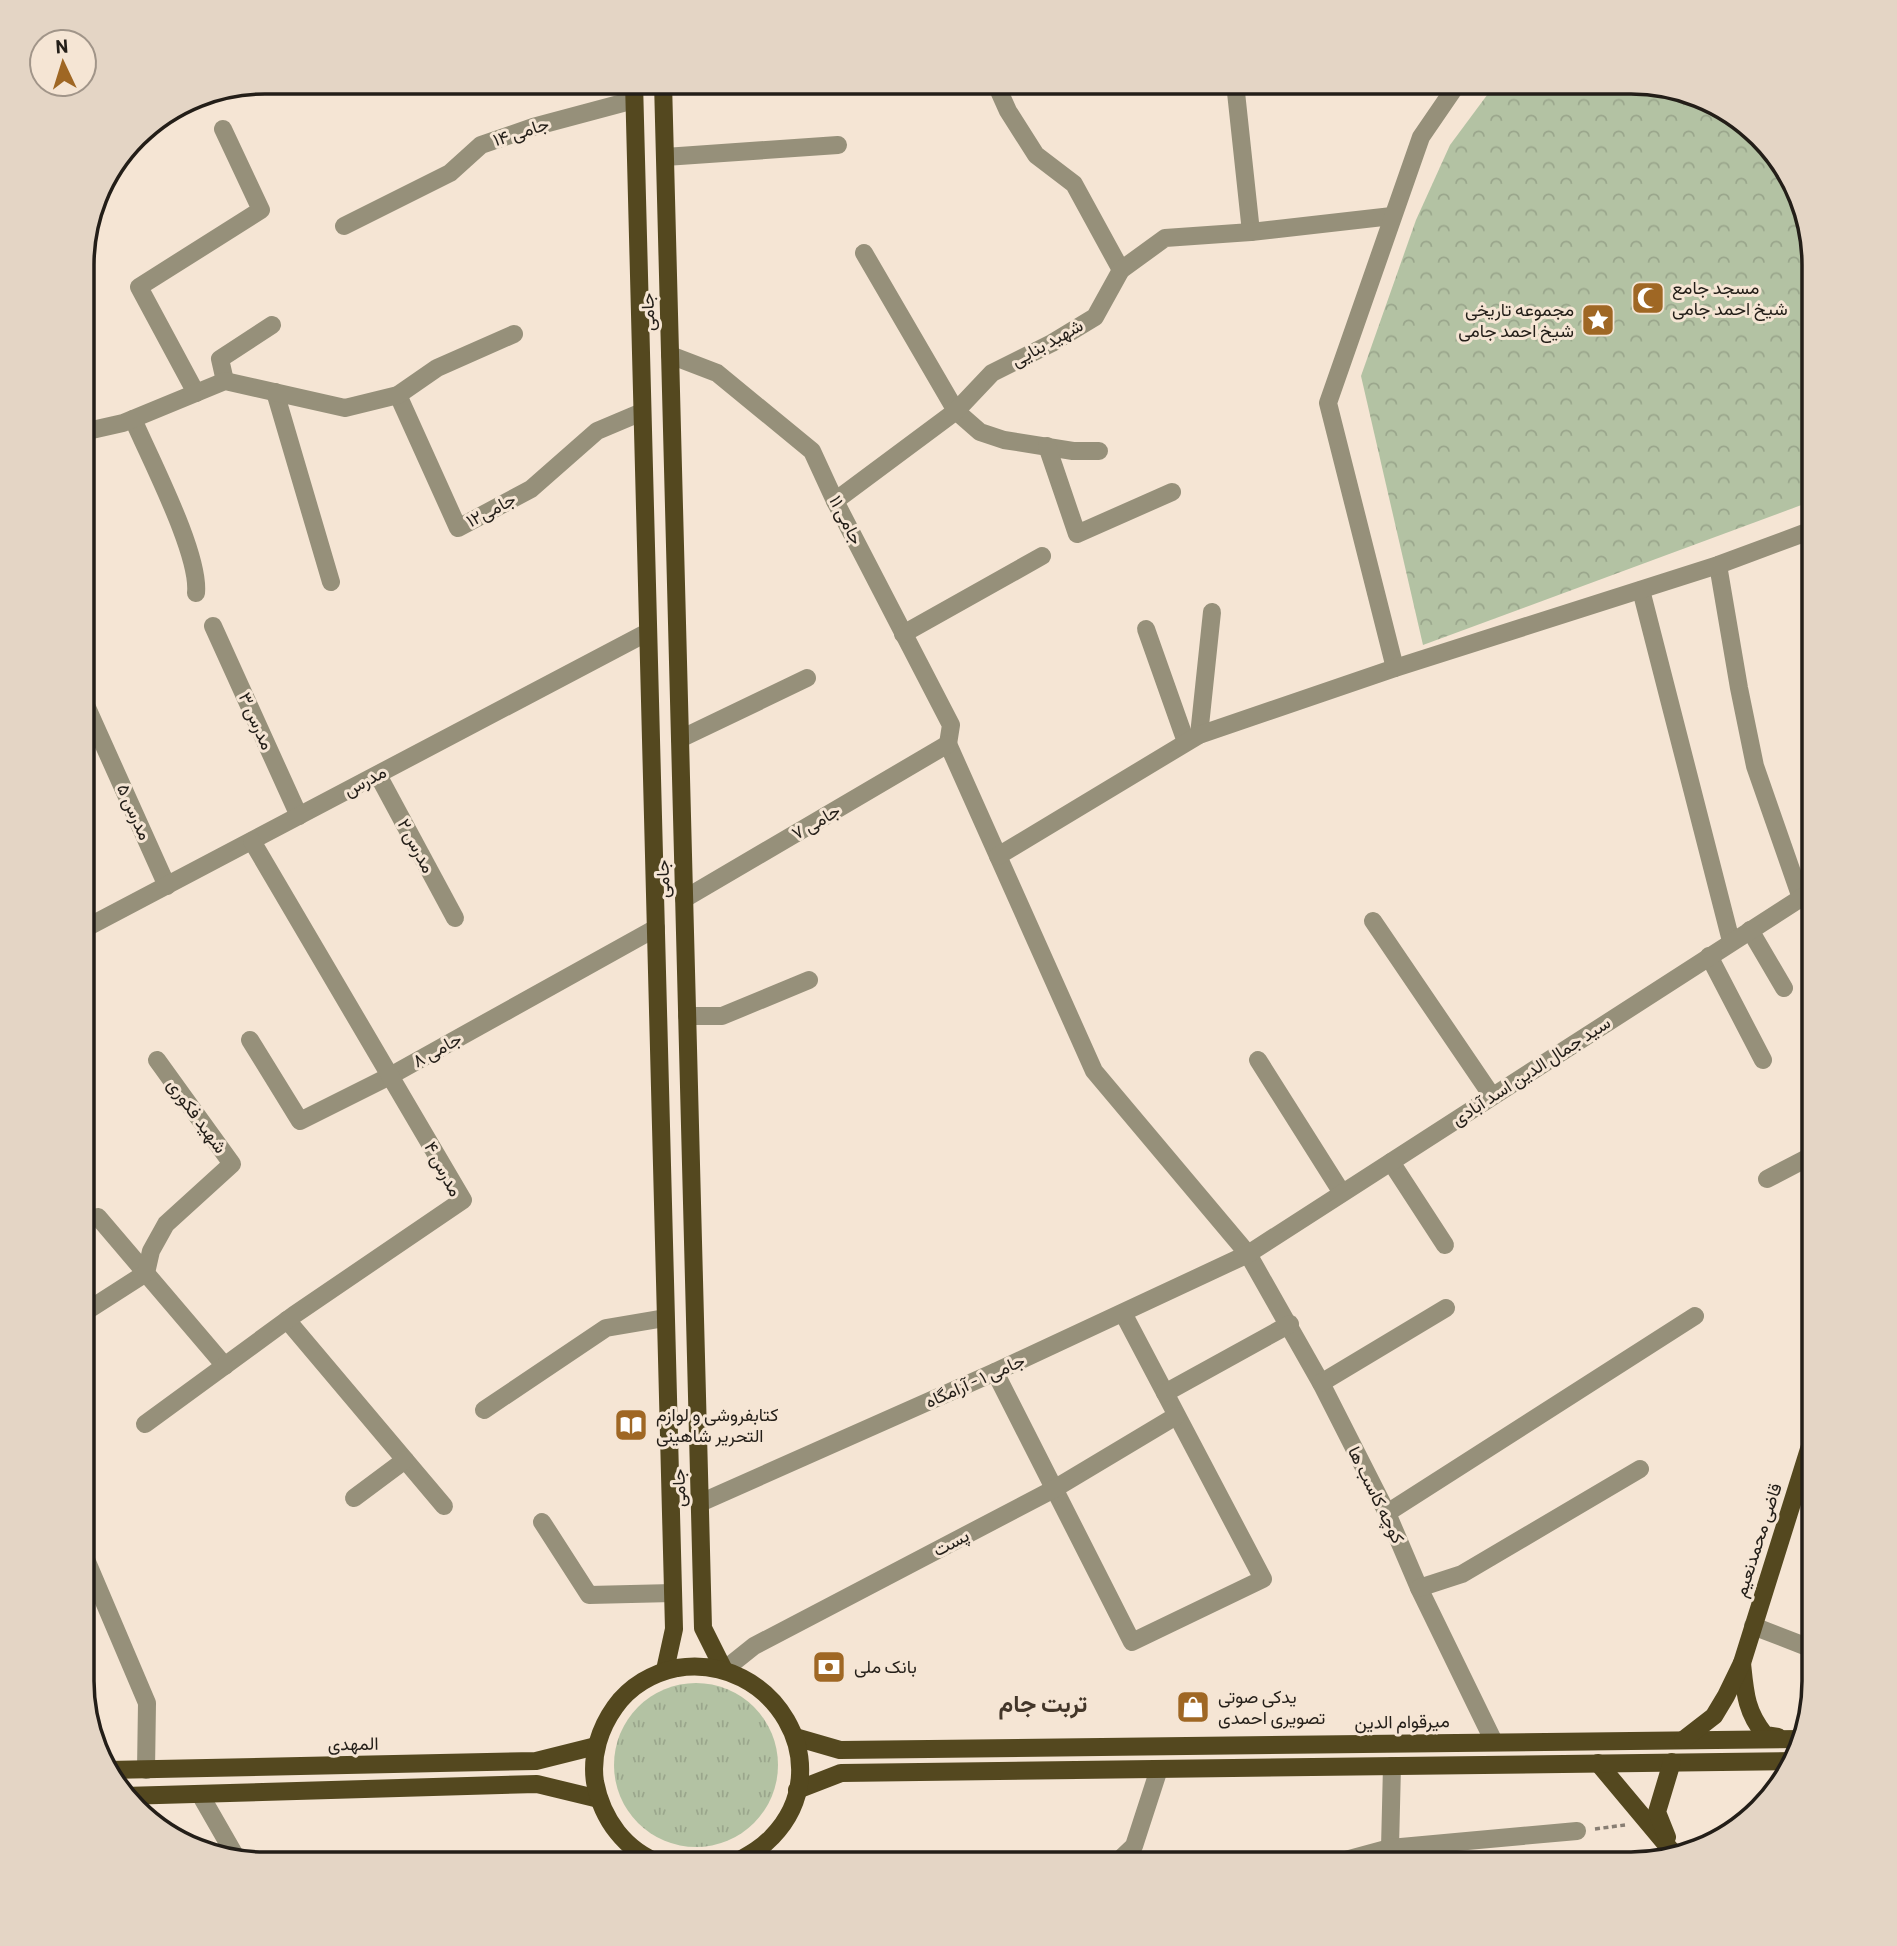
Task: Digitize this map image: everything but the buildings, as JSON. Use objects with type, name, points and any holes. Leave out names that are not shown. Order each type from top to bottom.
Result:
[{"type":"main road","name":"جامی","points":[[634,95],[674,1629],[666,1670]]},
{"type":"main road","name":"جامی","points":[[663,95],[703,1628],[724,1670]]},
{"type":"main road","points":[[638,210],[645,218],[657,220],[667,214]]},
{"type":"main road","points":[[639,269],[648,262],[659,263],[668,270]]},
{"type":"main road","points":[[648,632],[677,626]]},
{"type":"main road","name":"قاضی محمدنعیم","points":[[1683,1740],[1714,1716],[1727,1696],[1742,1663],[1802,1471]]},
{"type":"main road","name":"قاضی محمدنعیم","points":[[1742,1663],[1745,1696],[1753,1720],[1765,1735],[1792,1739]]},
{"type":"main road","points":[[639,1852],[628,1845],[610,1824],[598,1799],[594,1773],[596,1746],[605,1721],[621,1699],[641,1682],[666,1670],[695,1665],[724,1670],[748,1679],[768,1695],[784,1714],[795,1737],[799,1763],[797,1790],[788,1815],[773,1836],[755,1852]]},
{"type":"main road","name":"میرقوام الدین","points":[[795,1737],[840,1750],[1792,1739]]},
{"type":"main road","points":[[1333,1767],[1330,1752],[1336,1744]]},
{"type":"main road","points":[[1273,1767],[1284,1762],[1284,1750],[1279,1745]]},
{"type":"main road","name":"المهدی","points":[[120,1770],[536,1761],[596,1746]]},
{"type":"main road","points":[[797,1790],[841,1773],[1782,1761]]},
{"type":"main road","points":[[1671,1847],[1657,1812],[1672,1762]]},
{"type":"main road","points":[[1598,1763],[1668,1847]]},
{"type":"main road","points":[[140,1796],[537,1784],[598,1799]]},
{"type":"street","name":"جامی ۱۴","points":[[344,226],[450,173],[481,145],[623,95]]},
{"type":"street","points":[[1001,95],[1036,155],[1074,184],[1121,270]]},
{"type":"street","points":[[1236,95],[1251,232]]},
{"type":"street","points":[[1395,668],[1328,403],[1421,137],[1450,95]]},
{"type":"street","points":[[196,393],[139,287],[261,210],[223,129]]},
{"type":"street","points":[[665,157],[838,145]]},
{"type":"street","name":"شهید بنایی","points":[[835,501],[956,411],[992,373],[1096,317],[1121,270],[1165,238],[1251,232],[1392,216]]},
{"type":"street","points":[[864,253],[956,411],[981,432],[1004,440],[1073,451],[1099,451]]},
{"type":"street","points":[[225,381],[220,359],[272,325]]},
{"type":"street","points":[[95,429],[123,423],[225,381],[345,408],[398,395],[437,368],[514,334]]},
{"type":"street","name":"جامی ۱۱","points":[[670,355],[717,373],[813,451],[835,501],[951,725],[948,744],[998,856]]},
{"type":"street","points":[[275,393],[331,582]]},
{"type":"street","name":"جامی۱۲","points":[[398,395],[458,528],[531,489],[597,431],[642,412]]},
{"type":"street","points":[[133,419],[183,536],[197,580],[196,593]]},
{"type":"street","points":[[1047,446],[1077,534],[1172,492]]},
{"type":"street","points":[[998,856],[1192,738],[1395,668],[1718,565],[1802,534]]},
{"type":"street","points":[[904,634],[1042,555]]},
{"type":"street","points":[[1718,565],[1755,766],[1802,880]]},
{"type":"street","points":[[1641,590],[1731,941]]},
{"type":"street","points":[[1192,738],[1212,612]]},
{"type":"street","name":"مدرس ۳","points":[[213,626],[299,816]]},
{"type":"street","points":[[1146,629],[1192,738]]},
{"type":"street","name":"مدرس","points":[[95,923],[648,632]]},
{"type":"street","points":[[680,739],[807,678]]},
{"type":"street","name":"مدرس ۵","points":[[95,726],[167,886]]},
{"type":"street","name":"جامی ۷","points":[[684,899],[948,744]]},
{"type":"street","name":"مدرس ۲","points":[[378,775],[455,918]]},
{"type":"street","name":"مدرس ۴","points":[[145,1424],[287,1320],[463,1200],[253,841]]},
{"type":"street","name":"کوچه کاسب ها","points":[[998,856],[1094,1071],[1248,1254],[1290,1324],[1387,1513],[1419,1588],[1494,1742]]},
{"type":"street","name":"سید جمال الدین اسد آبادی","points":[[1248,1254],[1802,898]]},
{"type":"street","points":[[1373,921],[1492,1096]]},
{"type":"street","name":"جامی ۸","points":[[250,1040],[300,1121],[390,1076],[656,928]]},
{"type":"street","points":[[1750,930],[1784,989]]},
{"type":"street","points":[[1709,956],[1763,1060]]},
{"type":"street","points":[[688,1016],[722,1016],[809,980]]},
{"type":"street","name":"شهید فکوری","points":[[146,1273],[151,1251],[166,1224],[232,1164],[157,1060]]},
{"type":"street","points":[[1258,1060],[1342,1193]]},
{"type":"street","points":[[1767,1180],[1802,1161]]},
{"type":"street","points":[[1391,1162],[1445,1245]]},
{"type":"street","points":[[98,1217],[225,1366]]},
{"type":"street","name":"جامی ۱ - آرامگاه","points":[[700,1503],[995,1372],[1248,1254]]},
{"type":"street","points":[[95,1306],[146,1273]]},
{"type":"street","points":[[1321,1383],[1446,1308]]},
{"type":"street","points":[[995,1372],[1132,1642],[1263,1579],[1123,1313]]},
{"type":"street","points":[[1387,1513],[1695,1317]]},
{"type":"street","points":[[484,1410],[606,1328],[665,1318]]},
{"type":"street","points":[[287,1320],[444,1506]]},
{"type":"street","points":[[1165,1393],[1290,1324]]},
{"type":"street","name":"پست","points":[[724,1670],[754,1646],[1054,1489],[1176,1416]]},
{"type":"street","points":[[354,1498],[405,1460]]},
{"type":"street","points":[[1419,1588],[1462,1574],[1640,1469]]},
{"type":"street","points":[[542,1522],[589,1595],[673,1593]]},
{"type":"street","points":[[95,1580],[148,1703],[146,1770]]},
{"type":"street","points":[[1753,1626],[1802,1645]]},
{"type":"street","points":[[1391,1852],[1392,1766]]},
{"type":"street","points":[[1128,1852],[1134,1846],[1159,1769]]},
{"type":"street","points":[[201,1796],[231,1848]]},
{"type":"street","points":[[1421,1852],[1577,1831]]},
{"type":"path","points":[[1577,1831],[1648,1823]]},
{"type":"green space","name":"مجموعه تاریخی شیخ احمد جامی","points":[[1487,95],[1643,95],[1676,100],[1707,112],[1736,130],[1760,153],[1785,190],[1801,243],[1802,505],[1423,645],[1361,376],[1416,220],[1450,145]]},
{"type":"green space","points":[[696,1683],[727,1689],[754,1707],[772,1734],[778,1765],[772,1796],[754,1823],[727,1841],[696,1847],[665,1841],[638,1823],[620,1796],[614,1765],[620,1734],[638,1707],[665,1689]]},
{"type":"place","name":"مسجد جامع شیخ احمد جامی","points":[[1648,298]]},
{"type":"place","name":"مجموعه تاریخی شیخ احمد جامی","points":[[1598,320]]},
{"type":"place","name":"کتابفروشی و لوازم التحریر شاهینی","points":[[631,1425]]},
{"type":"place","name":"بانک ملی","points":[[829,1667]]},
{"type":"place","name":"یدکی صوتی تصویری احمدی","points":[[1193,1707]]},
{"type":"district","name":"تربت جام","points":[[1043,1704]]}]
